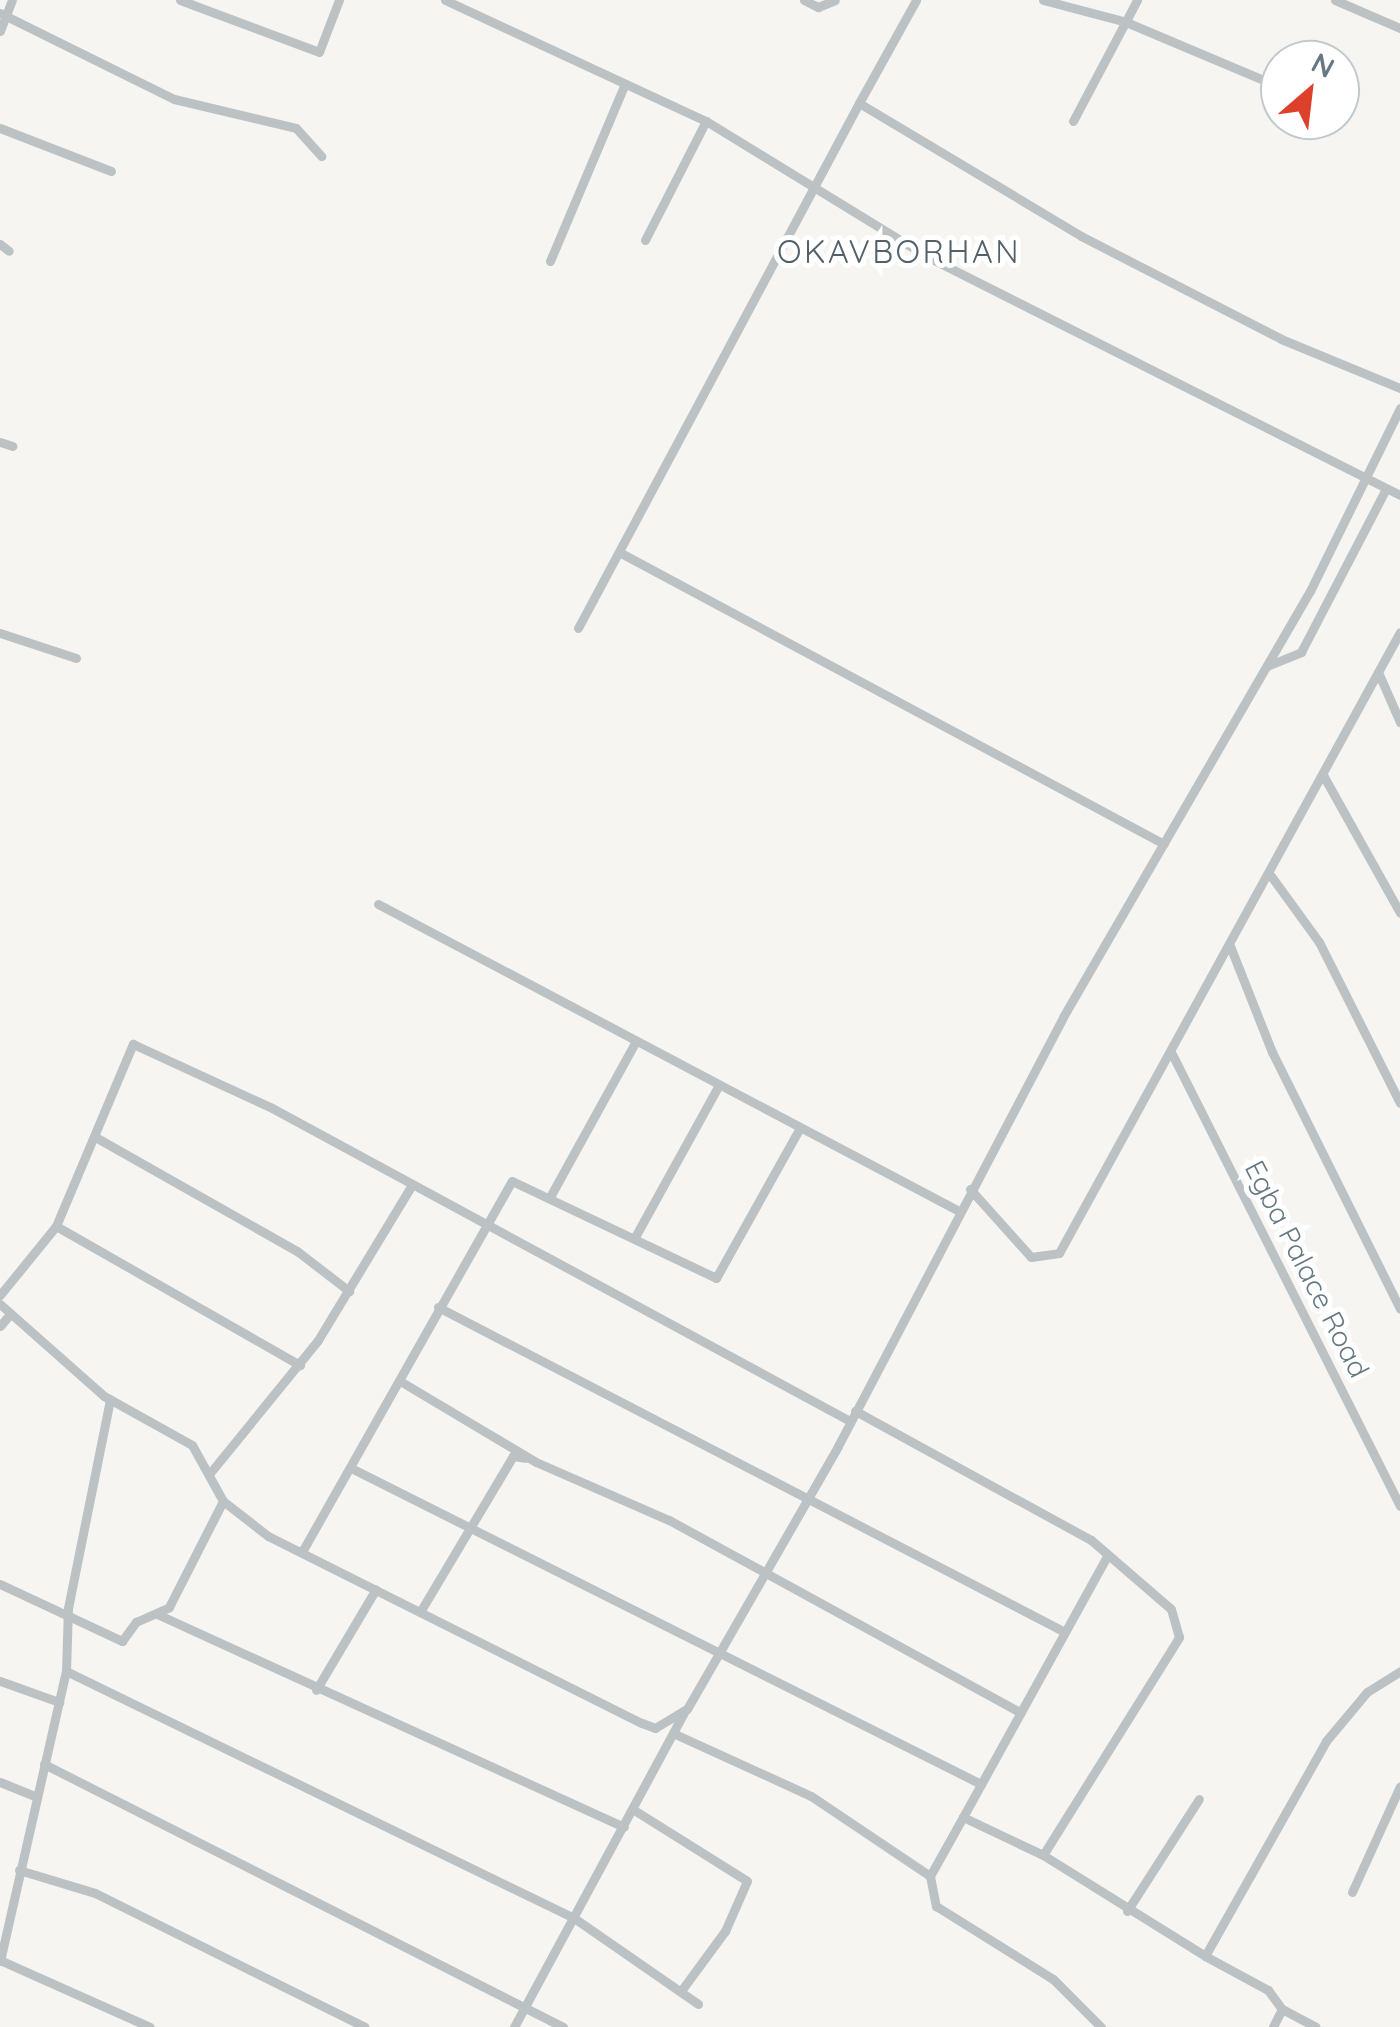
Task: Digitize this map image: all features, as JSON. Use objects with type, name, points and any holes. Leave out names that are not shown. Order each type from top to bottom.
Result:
[{"type":"street","points":[[0,31],[3,14],[12,0]]},
{"type":"street","points":[[180,0],[319,52],[339,0]]},
{"type":"street","points":[[445,0],[706,121],[942,264],[1400,495]]},
{"type":"street","points":[[804,0],[836,0]]},
{"type":"street","points":[[578,628],[673,437],[815,189],[916,0]]},
{"type":"street","points":[[1043,0],[1126,22],[1260,78]]},
{"type":"street","points":[[1072,121],[1137,0]]},
{"type":"street","points":[[1335,0],[1400,28]]},
{"type":"street","points":[[3,14],[174,99],[296,128],[322,156]]},
{"type":"street","points":[[550,261],[624,86]]},
{"type":"street","points":[[858,104],[1081,236],[1281,340],[1400,388]]},
{"type":"street","points":[[645,240],[706,121]]},
{"type":"street","points":[[0,128],[111,170]]},
{"type":"street","points":[[0,244],[10,251]]},
{"type":"street","points":[[514,2027],[686,1709],[850,1421],[956,1210],[1268,666],[1370,480],[1400,408]]},
{"type":"street","points":[[0,442],[12,446]]},
{"type":"street","points":[[1268,666],[1301,652],[1386,489]]},
{"type":"street","points":[[619,552],[1164,844]]},
{"type":"street","points":[[0,632],[76,658]]},
{"type":"street","points":[[970,1189],[1031,1257],[1059,1254],[1271,876],[1400,632]]},
{"type":"street","points":[[1378,672],[1400,722]]},
{"type":"street","points":[[1323,774],[1400,913]]},
{"type":"street","points":[[1271,876],[1318,942],[1400,1103]]},
{"type":"street","points":[[378,904],[956,1210]]},
{"type":"street","points":[[1230,946],[1272,1052],[1400,1308]]},
{"type":"street","points":[[552,1195],[636,1041]]},
{"type":"street","points":[[0,1295],[56,1226],[133,1044],[412,1185],[484,1229],[850,1421]]},
{"type":"street","name":"Egba Palace Road","points":[[1172,1054],[1400,1506]]},
{"type":"street","points":[[635,1237],[719,1085]]},
{"type":"street","points":[[303,1550],[512,1180],[552,1195],[716,1278],[800,1128]]},
{"type":"street","points":[[96,1138],[297,1251],[348,1291]]},
{"type":"street","points":[[210,1474],[300,1364],[412,1185]]},
{"type":"street","points":[[56,1226],[300,1364]]},
{"type":"street","points":[[0,1304],[110,1399],[192,1445],[223,1501],[376,1589],[655,1728],[666,1752]]},
{"type":"street","points":[[438,1307],[809,1493],[1065,1632]]},
{"type":"street","points":[[0,1326],[10,1314]]},
{"type":"street","points":[[400,1381],[536,1462],[762,1574],[1020,1712]]},
{"type":"street","points":[[110,1399],[68,1608],[66,1672],[0,1960],[150,2027]]},
{"type":"street","points":[[855,1411],[1091,1540],[1106,1558],[1171,1609],[1179,1636],[1044,1855]]},
{"type":"street","points":[[420,1612],[475,1529],[512,1456],[650,1516]]},
{"type":"street","points":[[351,1468],[724,1648],[981,1784]]},
{"type":"street","points":[[0,1584],[68,1608],[122,1641],[157,1614],[223,1501]]},
{"type":"street","points":[[1101,2027],[1052,1979],[936,1906],[930,1876],[1106,1558]]},
{"type":"street","points":[[316,1690],[376,1589]]},
{"type":"street","points":[[157,1614],[316,1690],[624,1827]]},
{"type":"street","points":[[1205,1956],[1336,1727],[1400,1671]]},
{"type":"street","points":[[66,1672],[574,1918],[698,2004]]},
{"type":"street","points":[[0,1682],[59,1702]]},
{"type":"street","points":[[655,1728],[686,1709]]},
{"type":"street","points":[[675,1734],[811,1796],[930,1876]]},
{"type":"street","points":[[44,1764],[529,2004],[563,2027]]},
{"type":"street","points":[[0,1782],[37,1797]]},
{"type":"street","points":[[1352,1892],[1400,1786]]},
{"type":"street","points":[[1127,1911],[1200,1799]]},
{"type":"street","points":[[634,1810],[747,1881],[733,1918],[680,1991]]},
{"type":"street","points":[[962,1817],[1044,1855],[1127,1911],[1205,1956],[1256,1979],[1282,2009],[1316,2027]]},
{"type":"street","points":[[19,1870],[94,1893],[365,2027]]},
{"type":"street","points":[[1273,2027],[1282,2009]]},
{"type":"district","name":"OKAVBORHAN","points":[[899,251]]}]
